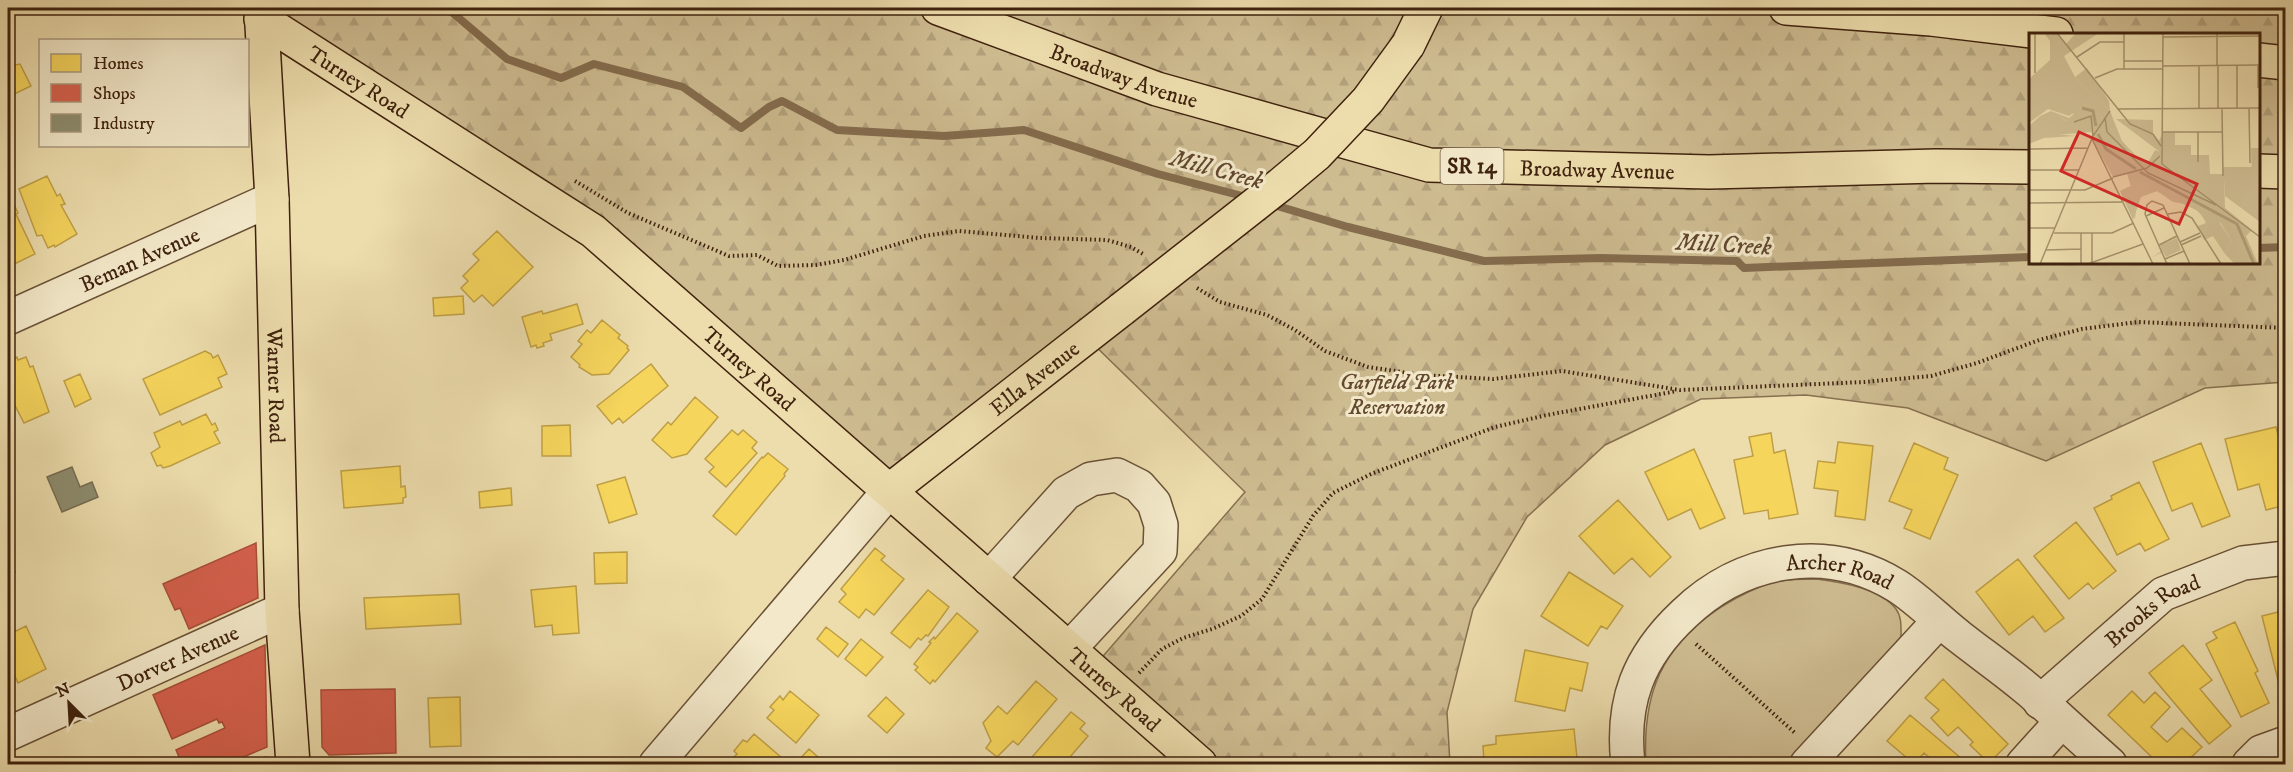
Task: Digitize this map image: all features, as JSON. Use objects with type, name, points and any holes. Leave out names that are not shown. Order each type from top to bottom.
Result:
[{"type":"main road","name":"Broadway Avenue","points":[[938,8],[1157,88],[1429,165],[1709,172],[1936,166],[2029,167]]},
{"type":"main road","name":"Ella Avenue","points":[[889,491],[1280,186],[1317,154],[1368,100],[1408,45],[1426,8]]},
{"type":"main road","points":[[1786,8],[1931,19],[2048,33]]},
{"type":"main road","name":"Warner Road","points":[[261,13],[272,198],[282,610],[293,765]]},
{"type":"main road","name":"Turney Road","points":[[261,13],[593,231],[1200,765]]},
{"type":"main road","points":[[2260,60],[2286,63]]},
{"type":"main road","points":[[2260,171],[2286,172]]},
{"type":"street","name":"Beman Avenue","points":[[8,318],[272,198]]},
{"type":"street","points":[[989,579],[1066,493],[1091,479],[1117,475],[1139,486],[1154,503],[1161,525],[1160,551],[1069,649]]},
{"type":"street","name":"Ella Avenue","points":[[656,765],[889,491]]},
{"type":"street","name":"Brooks Road","points":[[2023,765],[2051,712],[2163,594],[2243,563],[2286,558]]},
{"type":"street","name":"Archer Road","points":[[1628,765],[1625,743],[1630,694],[1647,656],[1668,628],[1698,600],[1733,579],[1773,564],[1812,560],[1855,566],[1897,586],[2051,712],[2110,765]]},
{"type":"street","name":"Dorver Avenue","points":[[8,734],[282,610]]},
{"type":"street","points":[[1802,750],[1939,621]]},
{"type":"street","points":[[2249,765],[2261,752],[2286,743]]},
{"type":"path","points":[[567,176],[628,213],[648,222],[729,256],[757,255],[778,266],[816,265],[844,260],[924,236],[959,231],[1040,238],[1107,240],[1131,247],[1150,258]]},
{"type":"path","points":[[1196,287],[1220,302],[1267,315],[1295,330],[1325,351],[1368,367],[1422,375],[1493,379],[1562,371],[1680,390]]},
{"type":"path","points":[[1119,693],[1162,649],[1183,638],[1212,629],[1241,616],[1262,599],[1313,516],[1333,494],[1371,474],[1495,427],[1680,390],[1864,382],[1931,376],[1977,363],[2039,340],[2082,329],[2138,322],[2286,328]]},
{"type":"path","points":[[1691,639],[1802,750]]},
{"type":"green space","name":"Garfield Park Reservation","points":[[261,8],[1187,8],[1199,13],[1292,14],[1299,8],[2285,8],[2285,382],[2205,388],[2046,461],[1908,408],[1806,395],[1701,399],[1605,445],[1527,517],[1473,609],[1447,712],[1450,764],[1201,764],[1092,669],[1245,492],[1086,337],[889,491],[593,231]]},
{"type":"green space","points":[[1816,579],[1859,587],[1889,602],[1899,615],[1901,637],[1789,764],[1646,764],[1646,739],[1652,694],[1660,674],[1683,638],[1721,607],[1754,589],[1780,581]]},
{"type":"building: Homes","points":[[8,49],[15,65],[20,64],[31,86],[8,97]]},
{"type":"building: Homes","points":[[47,176],[57,196],[60,194],[65,204],[61,205],[77,234],[55,247],[54,245],[48,248],[42,235],[37,236],[19,189]]},
{"type":"building: Homes","points":[[8,195],[35,254],[8,267]]},
{"type":"building: Homes","points":[[497,231],[533,267],[493,306],[482,295],[474,302],[461,288],[468,281],[463,276],[479,260],[473,254]]},
{"type":"building: Homes","points":[[463,296],[464,314],[434,316],[433,298]]},
{"type":"building: Homes","points":[[577,304],[583,324],[550,334],[552,340],[543,343],[544,346],[531,347],[522,317],[542,311],[543,314]]},
{"type":"building: Homes","points":[[602,320],[620,335],[618,338],[628,346],[629,350],[609,374],[592,375],[579,367],[580,365],[571,357],[582,344],[578,341],[587,330],[591,333]]},
{"type":"building: Homes","points":[[205,351],[213,358],[218,355],[227,374],[218,378],[222,387],[160,415],[143,379]]},
{"type":"building: Homes","points":[[17,357],[18,360],[26,357],[30,367],[33,366],[49,412],[24,423],[8,392],[8,361]]},
{"type":"building: Homes","points":[[651,364],[668,386],[623,423],[619,418],[612,424],[597,406]]},
{"type":"building: Homes","points":[[80,374],[91,399],[75,407],[64,381]]},
{"type":"building: Homes","points":[[695,397],[718,417],[687,454],[672,458],[652,440],[668,422],[671,425]]},
{"type":"building: Homes","points":[[206,414],[212,425],[215,423],[218,430],[214,432],[220,443],[170,466],[163,468],[161,465],[157,466],[151,453],[160,447],[154,433],[180,421],[182,425]]},
{"type":"building: Homes","points":[[570,425],[571,456],[542,456],[542,426]]},
{"type":"building: Homes","points":[[2276,427],[2286,464],[2286,505],[2266,510],[2259,484],[2238,490],[2225,439]]},
{"type":"building: Homes","points":[[732,430],[738,435],[743,430],[757,442],[752,448],[757,453],[726,487],[709,472],[714,467],[705,459]]},
{"type":"building: Homes","points":[[1771,433],[1774,453],[1785,450],[1798,514],[1769,519],[1768,510],[1744,514],[1734,460],[1753,456],[1749,437]]},
{"type":"building: Homes","points":[[1838,442],[1873,446],[1865,520],[1835,516],[1838,491],[1814,488],[1818,461],[1835,463]]},
{"type":"building: Homes","points":[[1914,443],[1948,458],[1944,469],[1958,475],[1930,539],[1904,528],[1912,510],[1889,501]]},
{"type":"building: Homes","points":[[2201,443],[2230,516],[2202,527],[2192,503],[2172,511],[2153,462]]},
{"type":"building: Homes","points":[[1694,449],[1725,518],[1700,529],[1691,509],[1668,520],[1645,472]]},
{"type":"building: Homes","points":[[768,453],[788,469],[785,476],[736,535],[713,516],[762,457]]},
{"type":"building: Homes","points":[[400,466],[401,487],[405,486],[406,497],[403,498],[403,503],[344,508],[341,471]]},
{"type":"building: Homes","points":[[625,477],[637,514],[609,523],[597,485]]},
{"type":"building: Homes","points":[[2139,482],[2169,539],[2145,551],[2140,543],[2117,555],[2094,508],[2112,499],[2111,496]]},
{"type":"building: Homes","points":[[511,488],[512,505],[480,508],[479,492]]},
{"type":"building: Homes","points":[[1618,500],[1671,557],[1650,577],[1632,558],[1614,574],[1579,536]]},
{"type":"building: Homes","points":[[2076,522],[2116,571],[2093,589],[2088,583],[2069,599],[2034,556]]},
{"type":"building: Homes","points":[[875,548],[885,556],[881,560],[904,579],[874,615],[866,609],[859,618],[839,602],[846,594],[841,589]]},
{"type":"building: Homes","points":[[627,552],[627,583],[595,584],[594,553]]},
{"type":"building: Homes","points":[[2018,559],[2064,618],[2045,632],[2033,616],[2009,635],[1976,592]]},
{"type":"building: Homes","points":[[1569,572],[1623,606],[1607,629],[1601,626],[1588,646],[1541,616]]},
{"type":"building: Homes","points":[[576,586],[579,633],[553,635],[552,625],[535,627],[531,590]]},
{"type":"building: Homes","points":[[928,590],[949,607],[928,636],[926,635],[921,640],[918,638],[910,648],[891,633]]},
{"type":"building: Homes","points":[[459,594],[461,624],[366,629],[364,598]]},
{"type":"building: Homes","points":[[2286,610],[2286,707],[2285,708],[2262,616]]},
{"type":"building: Homes","points":[[957,613],[978,631],[935,682],[933,680],[930,684],[915,670],[918,667],[914,664],[931,643],[929,642],[934,637],[935,639]]},
{"type":"building: Homes","points":[[2235,622],[2258,671],[2255,673],[2269,703],[2241,717],[2206,644],[2217,638],[2213,632]]},
{"type":"building: Homes","points":[[26,626],[46,669],[18,683],[8,660],[8,635]]},
{"type":"building: Homes","points":[[826,627],[848,644],[838,657],[817,639]]},
{"type":"building: Homes","points":[[861,639],[883,657],[866,676],[845,659]]},
{"type":"building: Homes","points":[[2183,645],[2212,680],[2200,689],[2231,726],[2209,744],[2149,673]]},
{"type":"building: Homes","points":[[1525,650],[1588,663],[1582,691],[1570,688],[1565,711],[1515,701]]},
{"type":"building: Homes","points":[[1943,679],[2008,744],[1989,763],[1970,745],[1973,742],[1958,727],[1948,736],[1931,718],[1939,710],[1925,698]]},
{"type":"building: Homes","points":[[1036,681],[1057,699],[1018,745],[1013,741],[997,757],[986,748],[991,741],[983,723],[998,706],[1007,714]]},
{"type":"building: Homes","points":[[790,691],[819,715],[796,743],[767,718],[774,710],[770,707],[780,696],[783,700]]},
{"type":"building: Homes","points":[[2132,691],[2144,703],[2155,692],[2170,707],[2151,727],[2167,742],[2182,728],[2202,747],[2184,764],[2159,764],[2108,715]]},
{"type":"building: Homes","points":[[460,697],[461,746],[430,747],[428,698]]},
{"type":"building: Homes","points":[[886,697],[904,714],[887,733],[868,716]]},
{"type":"building: Homes","points":[[1071,712],[1085,723],[1080,729],[1088,736],[1064,764],[1026,764]]},
{"type":"building: Homes","points":[[1910,715],[1968,764],[1937,764],[1924,753],[1914,764],[1887,741]]},
{"type":"building: Homes","points":[[1574,729],[1577,758],[1551,760],[1551,764],[1504,764],[1503,760],[1484,762],[1483,746],[1496,744],[1496,736]]},
{"type":"building: Homes","points":[[754,734],[782,758],[777,764],[734,764],[730,761],[737,754],[734,751],[743,740],[747,742]]},
{"type":"building: Homes","points":[[809,749],[826,764],[801,764],[798,761]]},
{"type":"building: Shops","points":[[256,543],[258,598],[189,629],[180,608],[175,610],[163,584]]},
{"type":"building: Shops","points":[[265,645],[267,747],[227,764],[182,764],[176,750],[225,728],[217,719],[172,739],[153,695]]},
{"type":"building: Shops","points":[[395,689],[396,753],[329,755],[322,747],[321,690]]},
{"type":"building: Shops","points":[[266,757],[269,764],[250,764]]},
{"type":"building: Industry","points":[[72,467],[80,487],[92,482],[98,497],[62,512],[47,477]]},
{"type":"building: Industry","points":[[8,555],[15,572],[8,575]]},
{"type":"waterway","name":"Mill Creek","points":[[447,8],[507,59],[561,78],[594,64],[683,87],[741,128],[769,107],[782,101],[837,130],[944,136],[1024,130],[1158,174],[1250,198]]},
{"type":"waterway","name":"Mill Creek","points":[[1271,204],[1348,227],[1484,261],[1600,258],[1737,261],[1744,268],[2029,257]]},
{"type":"waterway","name":"Mill Creek","points":[[2260,248],[2286,247]]}]
